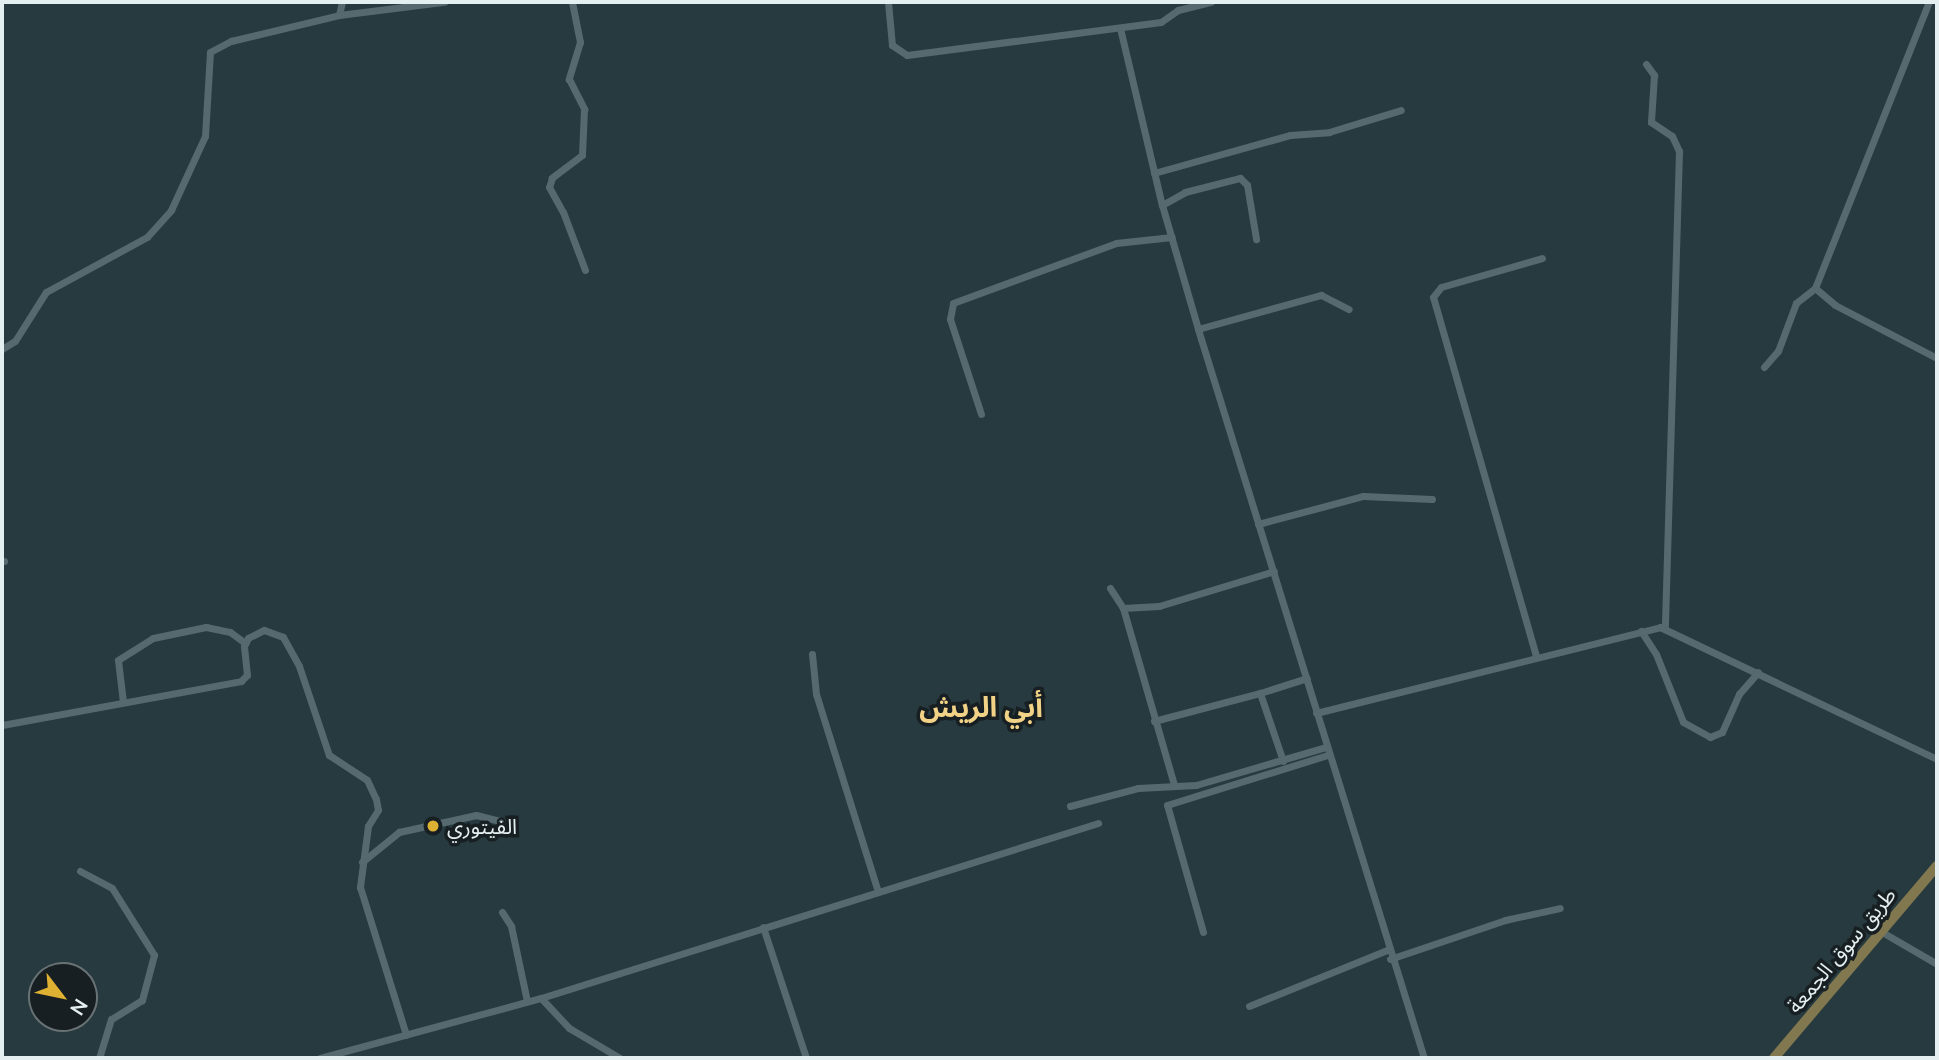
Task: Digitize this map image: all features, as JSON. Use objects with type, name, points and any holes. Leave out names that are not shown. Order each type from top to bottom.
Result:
[{"type":"main road","name":"طريق سوق الجمعة","points":[[1774,1058],[1937,866]]},
{"type":"street","points":[[339,15],[342,2]]},
{"type":"street","points":[[2,349],[15,341],[46,292],[147,237],[171,210],[205,136],[210,52],[231,41],[339,15],[444,2]]},
{"type":"street","points":[[572,2],[580,42],[569,79],[584,109],[582,155],[552,178],[549,187],[563,212],[585,270]]},
{"type":"street","points":[[888,2],[892,46],[907,55],[1161,22],[1178,10],[1211,2]]},
{"type":"street","points":[[1763,367],[1778,351],[1796,303],[1815,288],[1929,2]]},
{"type":"street","points":[[1120,28],[1161,205],[1307,678],[1387,950],[1424,1058]]},
{"type":"street","points":[[1646,64],[1654,75],[1651,122],[1672,136],[1679,151],[1665,627]]},
{"type":"street","points":[[1154,173],[1401,110]]},
{"type":"street","points":[[1161,205],[1185,192],[1240,178],[1247,185],[1256,239]]},
{"type":"street","points":[[981,414],[950,319],[953,303],[1116,243],[1172,237]]},
{"type":"street","points":[[1536,656],[1433,297],[1441,287],[1542,258]]},
{"type":"street","points":[[1815,288],[1835,305],[1937,358]]},
{"type":"street","points":[[1198,329],[1321,295],[1349,309]]},
{"type":"street","points":[[1258,524],[1363,496],[1432,499]]},
{"type":"street","points":[[1123,608],[1170,604],[1274,570]]},
{"type":"street","points":[[1110,588],[1123,608],[1153,721],[1174,785]]},
{"type":"street","points":[[123,702],[118,660],[153,638],[206,627],[221,628],[245,643]]},
{"type":"street","points":[[1316,713],[1536,656],[1665,627],[1937,759]]},
{"type":"street","points":[[245,643],[264,630],[284,637],[299,666],[329,755],[373,788],[378,810],[368,826],[362,863],[363,903],[406,1035]]},
{"type":"street","points":[[1641,631],[1656,654],[1683,722],[1710,737],[1722,732],[1739,694],[1758,672]]},
{"type":"street","points":[[2,725],[241,681],[248,670],[245,643]]},
{"type":"street","points":[[812,654],[816,694],[878,892]]},
{"type":"street","points":[[1153,721],[1307,678]]},
{"type":"street","points":[[1260,693],[1283,761]]},
{"type":"street","points":[[1070,806],[1138,788],[1196,785],[1327,751]]},
{"type":"street","points":[[1203,932],[1167,805],[1327,751]]},
{"type":"street","points":[[362,863],[399,832],[477,815],[513,824]]},
{"type":"street","points":[[320,1058],[541,998],[1098,823]]},
{"type":"street","points":[[80,871],[112,888],[155,955],[142,1000],[111,1019],[99,1058]]},
{"type":"street","points":[[1390,959],[1505,920],[1560,908]]},
{"type":"street","points":[[502,912],[511,926],[527,1001]]},
{"type":"street","points":[[763,927],[806,1058]]},
{"type":"street","points":[[1882,932],[1937,964]]},
{"type":"street","points":[[1249,1006],[1387,950]]},
{"type":"street","points":[[541,998],[569,1028],[620,1058]]},
{"type":"place","name":"الفيتوري","points":[[433,826]]},
{"type":"district","name":"أبي الريش","points":[[981,706]]}]
